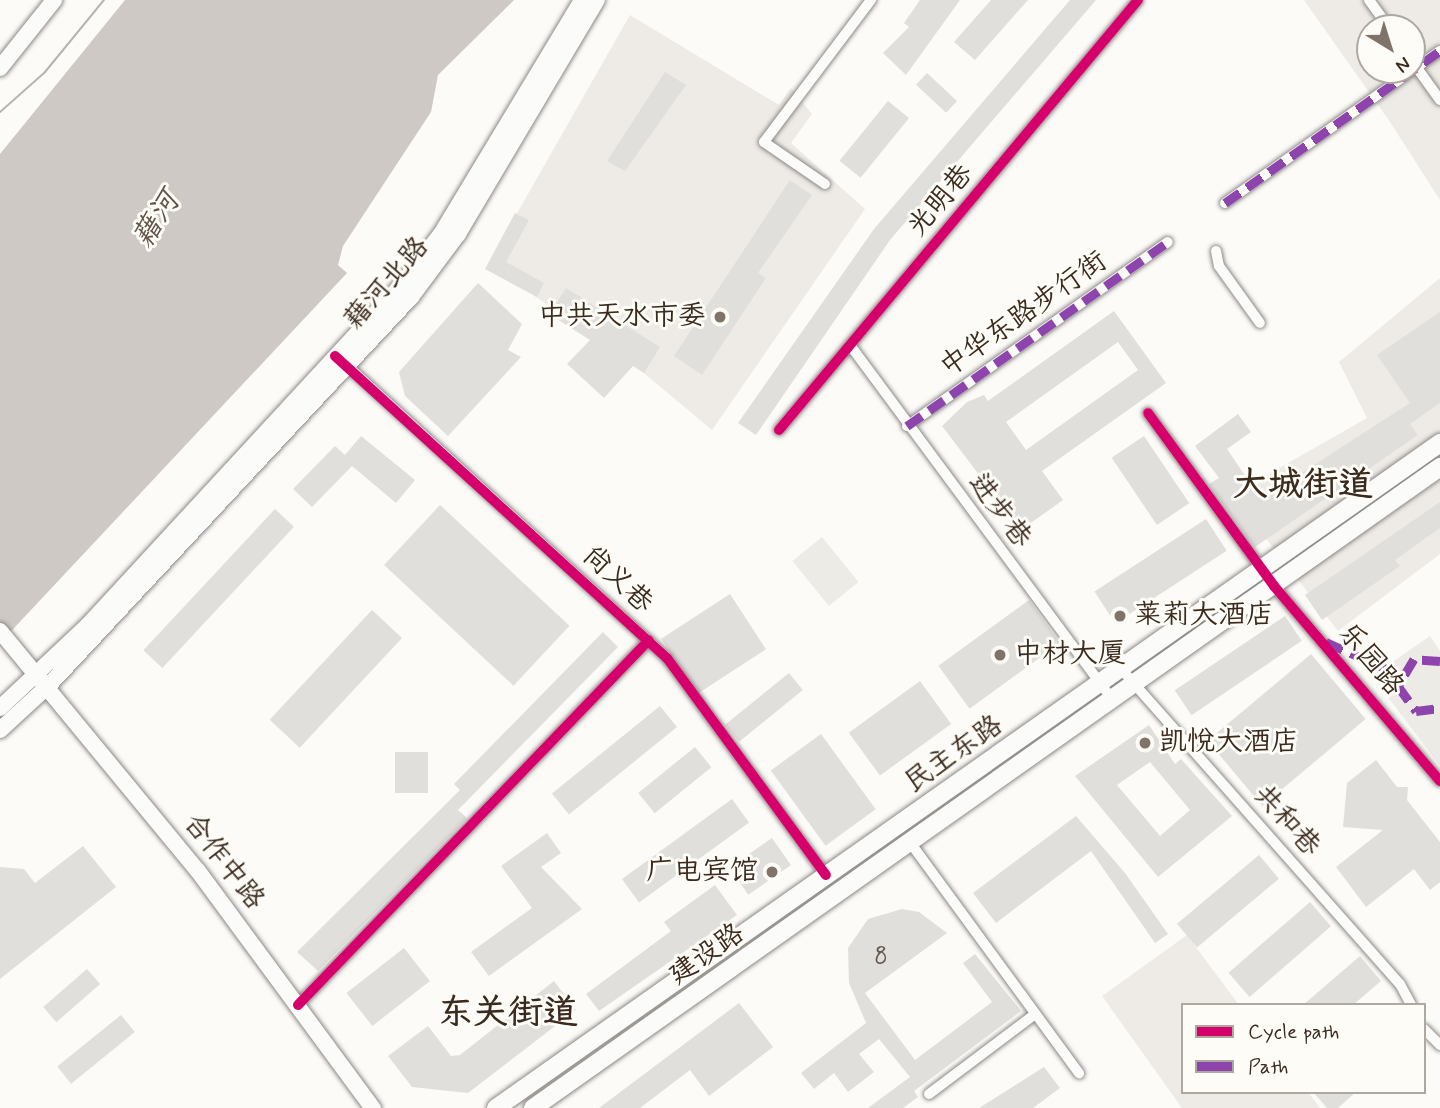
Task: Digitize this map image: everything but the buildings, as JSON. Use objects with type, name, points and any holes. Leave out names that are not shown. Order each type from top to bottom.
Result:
[{"type":"main road","points":[[0,68],[54,0]]},
{"type":"main road","name":"藉河北路","points":[[0,730],[340,360],[441,234],[582,0]]},
{"type":"main road","name":"藉河北路","points":[[340,360],[411,297],[458,234],[597,0]]},
{"type":"main road","name":"民主东路","points":[[496,1108],[826,875],[1101,686],[1440,443]]},
{"type":"main road","name":"民主东路","points":[[912,845],[1440,467]]},
{"type":"main road","name":"合作中路","points":[[0,631],[44,680],[298,1005],[373,1108]]},
{"type":"main road","name":"藉河北路","points":[[0,708],[44,680]]},
{"type":"main road","name":"建设路","points":[[533,1108],[912,845]]},
{"type":"street","points":[[825,184],[764,142],[871,0]]},
{"type":"street","name":"光明巷","points":[[779,430],[1138,0]]},
{"type":"street","points":[[1426,81],[1440,100]]},
{"type":"street","points":[[1225,202],[1387,84]]},
{"type":"street","name":"中华东路步行街","points":[[907,426],[1168,242]]},
{"type":"street","points":[[1216,251],[1260,323]]},
{"type":"street","name":"进步巷","points":[[850,345],[907,426],[1113,701]]},
{"type":"street","name":"尚义巷","points":[[340,360],[649,640],[826,875]]},
{"type":"street","name":"乐园路","points":[[1148,413],[1274,586],[1440,782]]},
{"type":"street","points":[[298,1005],[649,640]]},
{"type":"street","name":"共和巷","points":[[1122,670],[1400,984],[1410,1003]]},
{"type":"street","points":[[912,845],[1079,1073]]},
{"type":"street","points":[[929,1094],[1035,1014]]},
{"type":"street","points":[[1426,1031],[1440,1045]]},
{"type":"shaded area","points":[[1304,0],[1440,0],[1440,200],[1363,84],[1426,84],[1426,14],[1356,14],[1356,74]]},
{"type":"shaded area","points":[[630,15],[779,105],[791,88],[812,114],[791,143],[865,209],[712,430],[633,364],[488,264]]},
{"type":"shaded area","points":[[1440,278],[1440,554],[1338,631],[1232,495],[1367,418],[1339,362]]},
{"type":"shaded area","points":[[822,537],[859,582],[829,606],[792,561]]},
{"type":"shaded area","points":[[1430,636],[1440,651],[1440,766],[1372,676]]},
{"type":"shaded area","points":[[1187,935],[1238,1003],[1181,1003],[1181,1094],[1310,1094],[1320,1108],[1182,1108],[1102,996]]},
{"type":"water","name":"藉河","points":[[125,0],[514,0],[438,75],[431,112],[343,246],[338,265],[347,273],[0,643],[0,154]]},
{"type":"tram line","points":[[0,112],[45,72],[104,0]]},
{"type":"marked path","points":[[1225,203],[1440,51]]},
{"type":"marked path","points":[[907,426],[1168,242]]},
{"type":"marked path","points":[[1326,642],[1400,675]]},
{"type":"marked path","points":[[1440,661],[1414,659],[1398,686],[1416,711],[1440,708]]},
{"type":"cycle path","points":[[779,430],[1138,0]]},
{"type":"cycle path","points":[[335,356],[667,658],[826,875]]},
{"type":"cycle path","points":[[1148,413],[1274,586],[1440,781]]},
{"type":"cycle path","points":[[298,1005],[649,640]]},
{"type":"place","name":"中共天水市委","points":[[720,317]]},
{"type":"place","name":"莱莉大酒店","points":[[1120,616]]},
{"type":"place","name":"中材大厦","points":[[1000,655]]},
{"type":"place","name":"凯悦大酒店","points":[[1145,743]]},
{"type":"place","name":"广电宾馆","points":[[772,872]]},
{"type":"district","name":"大城街道","points":[[1303,485]]},
{"type":"district","name":"东关街道","points":[[508,1013]]}]
